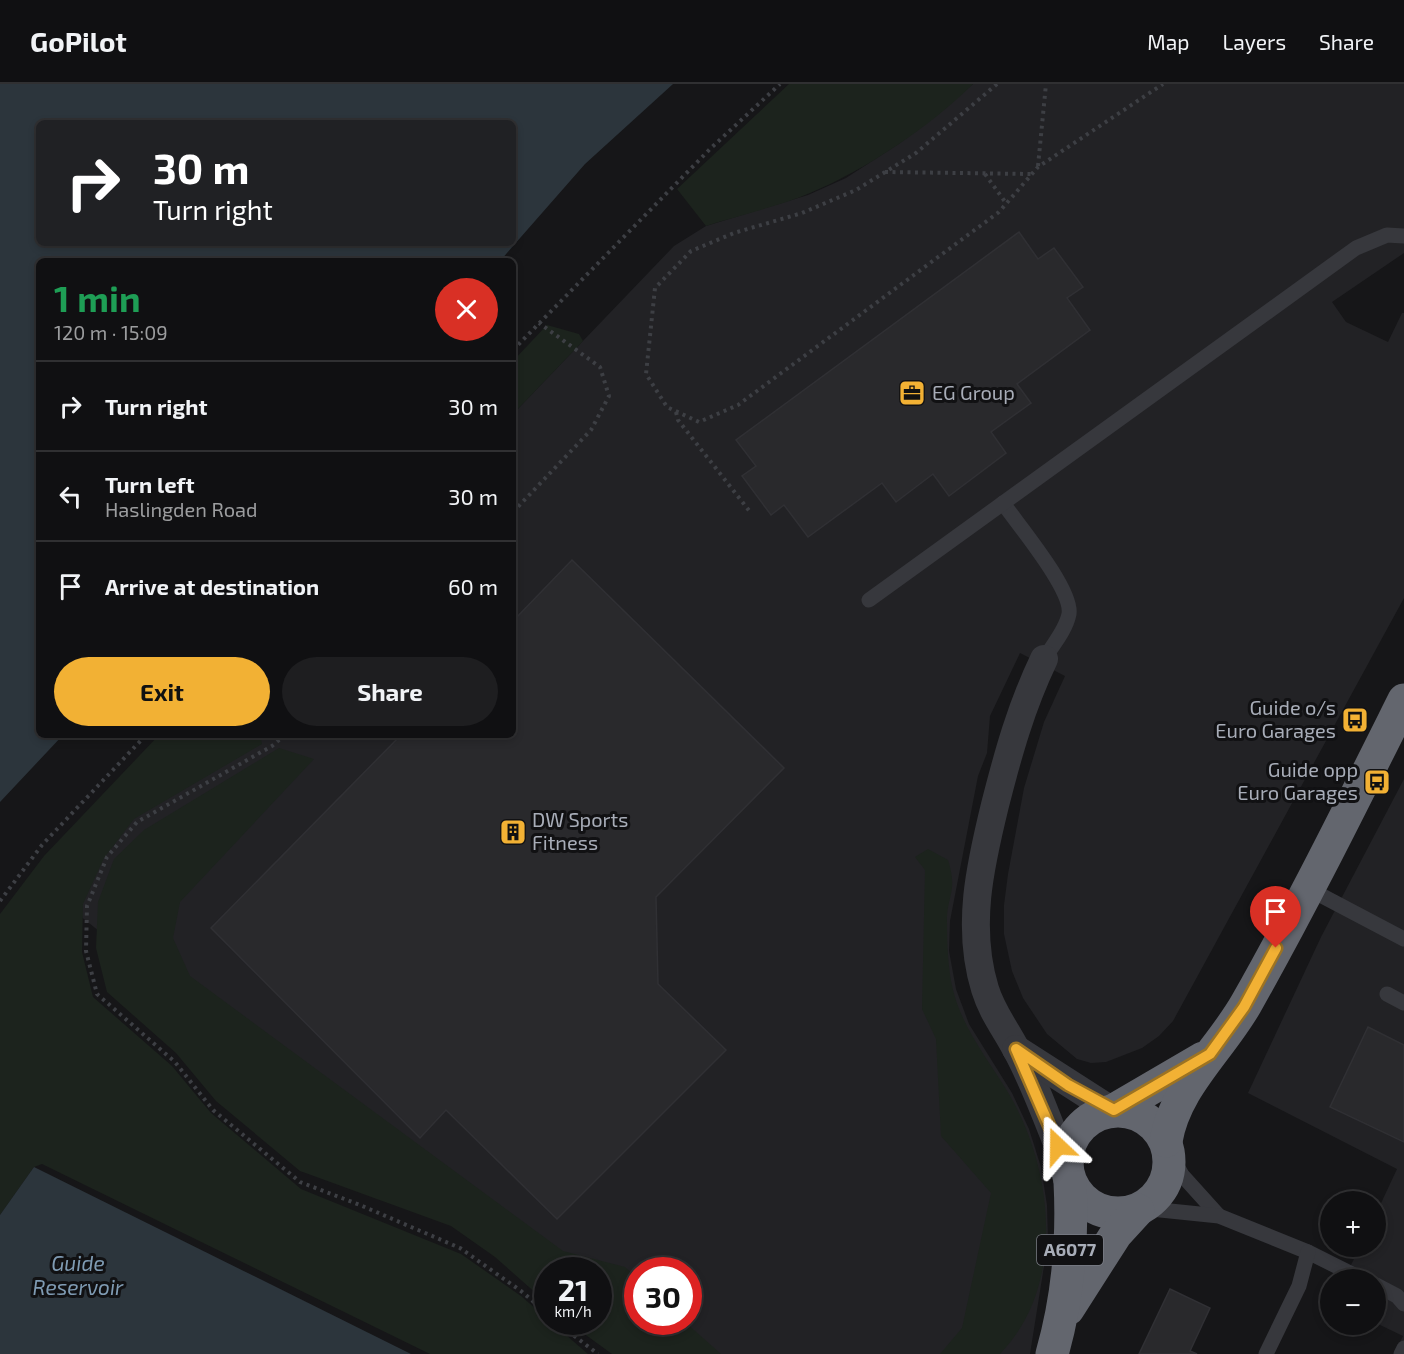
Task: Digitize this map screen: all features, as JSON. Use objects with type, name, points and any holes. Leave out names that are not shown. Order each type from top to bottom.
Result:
[{"type":"highway","name":"A6077","points":[[1063,1318],[1105,1250],[1140,1209],[1155,1198],[1165,1185],[1169,1169],[1167,1147],[1169,1124],[1178,1102],[1244,1007],[1309,889],[1404,700]]},
{"type":"highway","name":"A6077","points":[[1052,1354],[1063,1318],[1071,1238],[1067,1150],[1073,1136],[1083,1124],[1096,1115],[1112,1110],[1210,1054]]},
{"type":"highway","points":[[1112,1110],[1130,1112],[1144,1118],[1157,1128],[1167,1147]]},
{"type":"highway","name":"A6077","points":[[1068,1174],[1078,1196],[1091,1206],[1106,1213],[1123,1214],[1140,1209]]},
{"type":"street","points":[[1044,659],[1013,732],[979,878],[975,942],[984,988],[1001,1026],[1016,1049],[1068,1174]]},
{"type":"street","points":[[1016,1049],[1112,1110]]},
{"type":"lane","points":[[869,600],[1356,248],[1387,235],[1404,236]]},
{"type":"lane","points":[[1003,503],[1067,596],[1070,604],[1067,622],[1044,659]]},
{"type":"lane","points":[[1309,889],[1404,939]]},
{"type":"lane","points":[[1387,994],[1404,1002]]},
{"type":"lane","points":[[1167,1147],[1182,1175],[1219,1216]]},
{"type":"lane","points":[[1140,1209],[1219,1216],[1308,1252],[1342,1269]]},
{"type":"lane","points":[[1266,1354],[1299,1286],[1308,1252]]},
{"type":"lane","points":[[1386,1290],[1397,1296],[1404,1305]]},
{"type":"lane","points":[[1401,1354],[1404,1348]]},
{"type":"path","points":[[516,347],[710,149],[780,84]]},
{"type":"path","points":[[997,84],[916,153],[856,190],[802,213],[734,233],[691,251],[655,288],[646,374],[667,407],[699,422],[738,405],[980,228],[1038,167],[1163,84]]},
{"type":"path","points":[[1038,167],[1046,84]]},
{"type":"path","points":[[884,172],[1032,174]]},
{"type":"path","points":[[985,173],[1006,203]]},
{"type":"path","points":[[516,509],[591,430],[609,396],[600,368],[539,322]]},
{"type":"path","points":[[676,411],[678,420],[751,513]]},
{"type":"path","points":[[0,901],[42,845],[143,738]]},
{"type":"path","points":[[281,738],[272,746],[137,822],[107,857],[87,906],[86,951],[97,994],[175,1062],[213,1110],[300,1182],[460,1248],[534,1302]]},
{"type":"path","points":[[573,1335],[598,1354]]},
{"type":"shaded area","points":[[789,84],[973,84],[917,131],[852,173],[797,198],[706,226],[677,189]]},
{"type":"shaded area","points":[[973,84],[1404,84],[1404,253],[1332,302],[1346,322],[1388,342],[1404,313],[1404,598],[1173,1021],[1159,1036],[1142,1048],[1106,1062],[1091,1063],[1077,1059],[1047,1034],[1023,998],[1012,971],[1004,934],[1004,905],[1008,874],[1024,788],[1044,722],[1065,676],[1020,653],[990,716],[987,753],[978,776],[950,921],[949,951],[956,989],[969,1024],[1012,1093],[1029,1129],[1041,1167],[1047,1205],[1048,1241],[1030,1354],[627,1354],[610,1335],[612,1335],[612,1257],[534,1257],[534,1280],[54,895],[204,738],[516,738],[516,411],[674,246],[706,226],[808,195],[846,178],[900,143]]},
{"type":"shaded area","points":[[547,325],[579,334],[583,341],[516,411],[516,358]]},
{"type":"shaded area","points":[[156,738],[261,738],[262,744],[134,819],[104,858],[83,904],[82,952],[93,997],[172,1066],[211,1113],[301,1189],[461,1254],[534,1307],[534,1335],[566,1335],[588,1354],[430,1354],[42,1164],[34,1167],[0,1215],[0,914],[44,856]]},
{"type":"shaded area","points":[[279,748],[314,759],[180,902],[173,938],[190,976],[563,1251],[586,1257],[534,1257],[534,1292],[495,1257],[451,1226],[300,1171],[216,1101],[176,1053],[107,992],[96,948],[98,902],[114,859],[144,830]]},
{"type":"shaded area","points":[[1404,779],[1404,1354],[1394,1354],[1403,1336],[1386,1328],[1386,1269],[1349,1269],[1355,1257],[1386,1257],[1386,1193],[1397,1169],[1248,1093],[1321,937]]},
{"type":"shaded area","points":[[928,849],[948,860],[951,871],[952,886],[947,913],[948,947],[951,982],[957,1005],[970,1032],[1009,1094],[1024,1124],[1036,1158],[1043,1192],[1046,1227],[1044,1262],[1036,1296],[1021,1326],[1000,1354],[940,1354],[962,1328],[991,1193],[941,1136],[936,1039],[922,1009],[925,870],[915,857]]},
{"type":"shaded area","points":[[612,1264],[624,1267],[624,1335],[700,1335],[721,1354],[612,1354],[586,1335],[612,1335]]},
{"type":"water","points":[[0,84],[673,84],[585,164],[516,243],[516,120],[36,120],[36,246],[513,246],[503,258],[36,258],[36,738],[60,738],[0,802]]},
{"type":"water","name":"Guide Reservoir","points":[[34,1167],[411,1354],[0,1354],[0,1215]]},
{"type":"building","name":"EG Group","points":[[1019,232],[1038,259],[1054,248],[1083,287],[1067,298],[1090,330],[1017,384],[1031,403],[991,432],[1006,453],[949,496],[933,474],[896,502],[882,483],[808,537],[784,505],[771,515],[742,476],[756,466],[736,440]]},
{"type":"building","name":"DW Sports Fitness","points":[[572,560],[784,768],[656,897],[658,984],[726,1050],[557,1219],[446,1110],[420,1138],[211,928],[398,738],[516,738],[516,618]]},
{"type":"building","points":[[1368,1027],[1404,1045],[1404,1142],[1330,1107]]},
{"type":"building","points":[[1170,1289],[1210,1308],[1190,1351],[1197,1354],[1139,1354]]},
{"type":"place","name":"EG Group","points":[[912,393]]},
{"type":"place","name":"Guide o/s Euro Garages","points":[[1355,720]]},
{"type":"place","name":"Guide opp Euro Garages","points":[[1377,782]]},
{"type":"place","name":"DW Sports Fitness","points":[[513,832]]},
{"type":"route","points":[[1058,1146],[1016,1049],[1068,1085],[1114,1110],[1210,1054],[1244,1007],[1276,948]]}]
